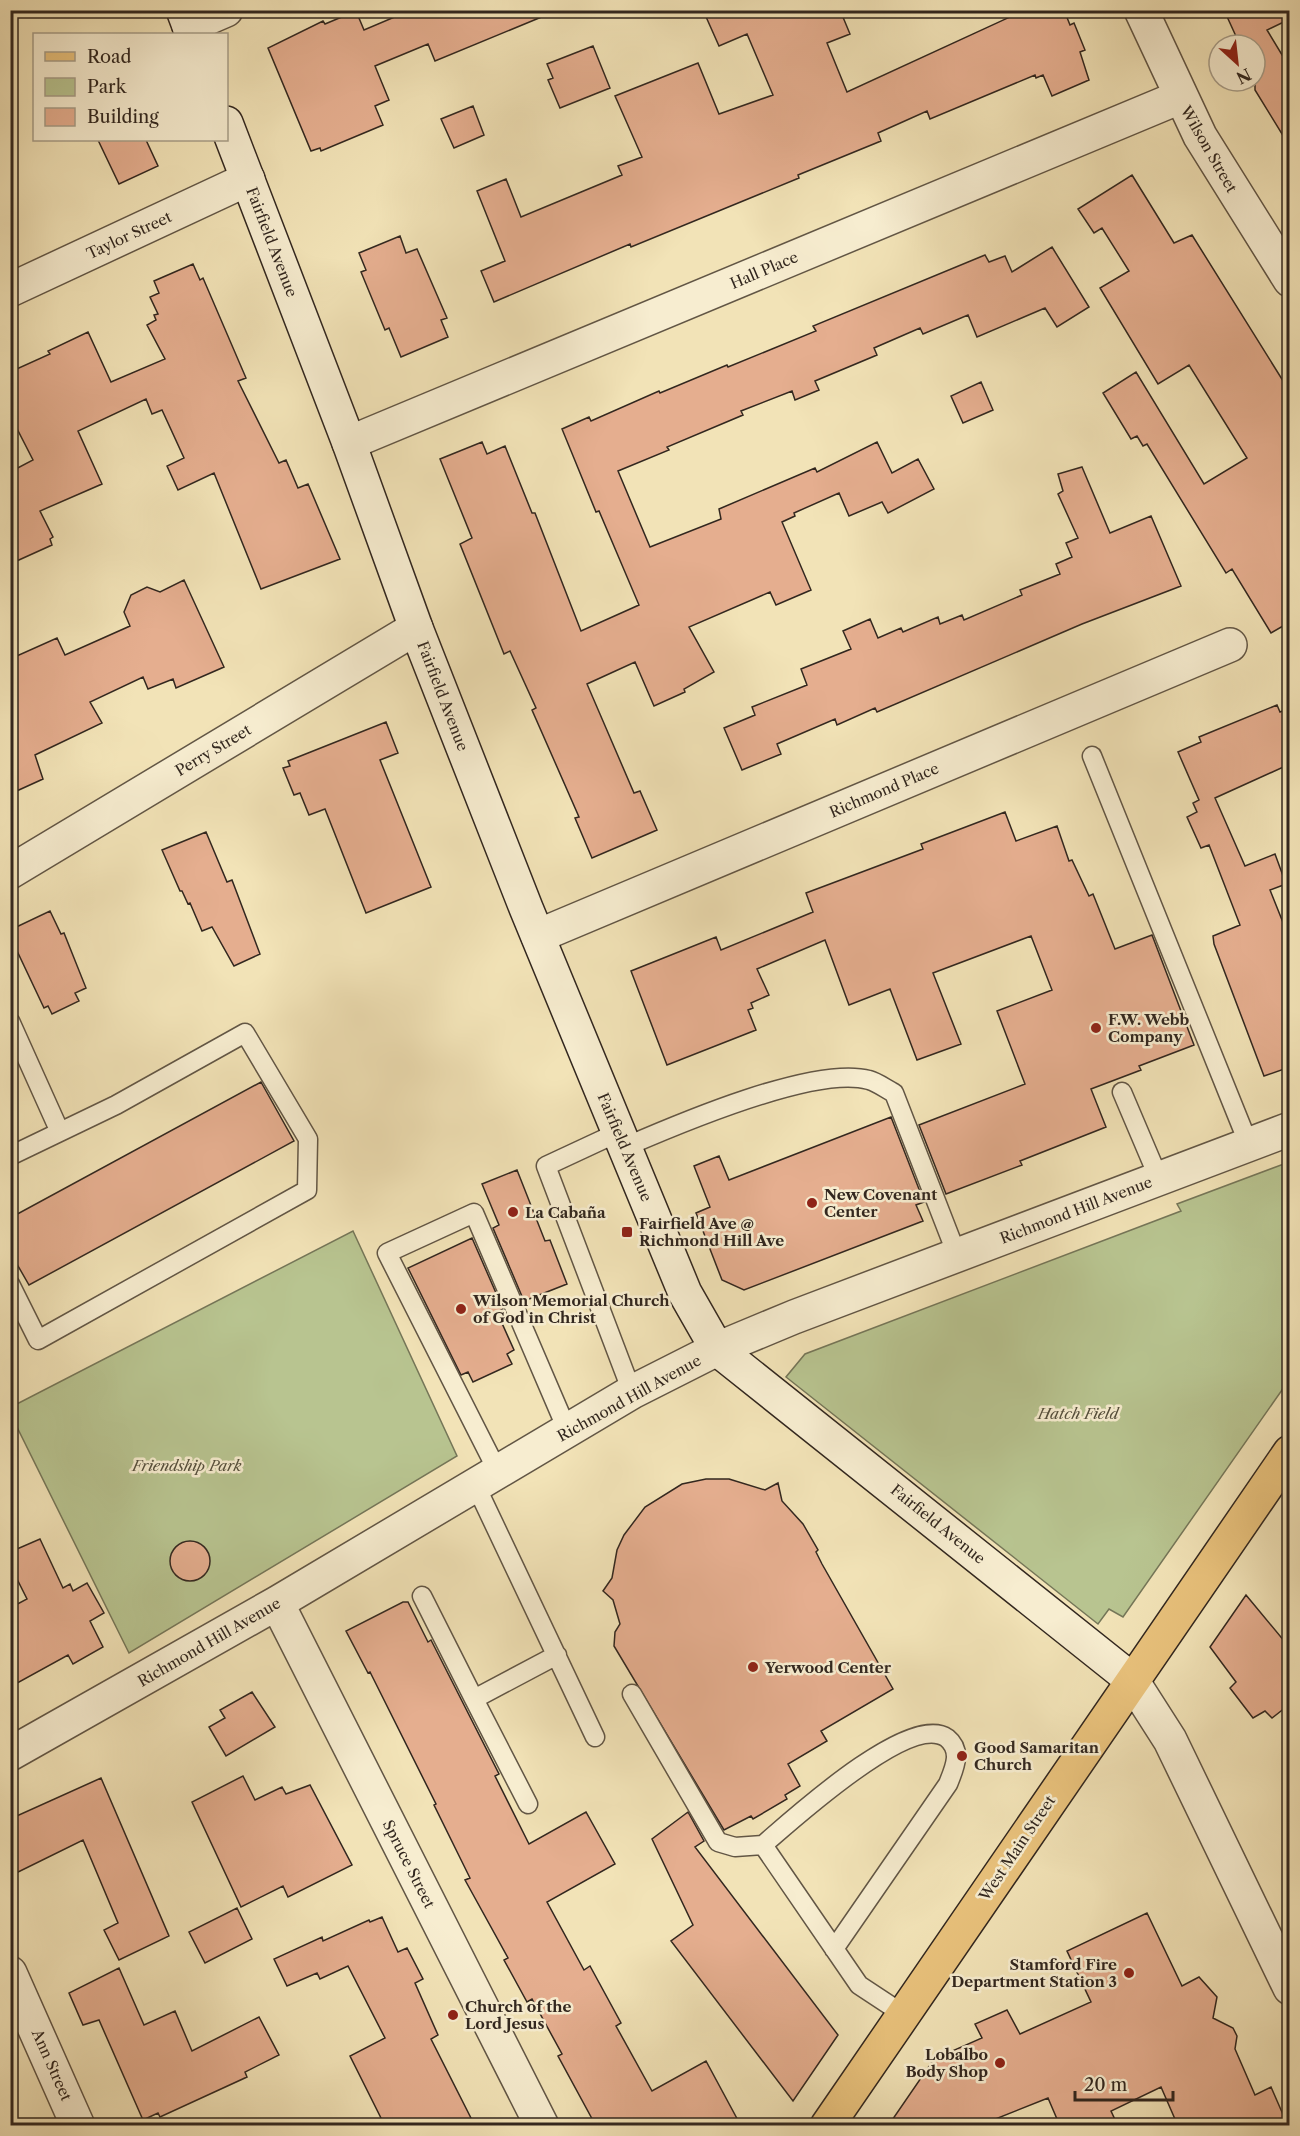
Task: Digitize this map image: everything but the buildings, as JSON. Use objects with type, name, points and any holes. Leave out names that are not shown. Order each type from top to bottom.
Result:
[{"type":"main road","name":"West Main Street","points":[[827,2126],[1131,1679],[1290,1452]]},
{"type":"street","points":[[188,24],[226,10]]},
{"type":"street","name":"Wilson Street","points":[[1141,10],[1180,98],[1200,136],[1290,280]]},
{"type":"street","name":"Hall Place","points":[[349,443],[1180,98]]},
{"type":"street","name":"Fairfield Avenue","points":[[228,128],[349,443],[416,628],[538,936],[685,1293],[717,1349],[1131,1679],[1170,1740],[1290,1988]]},
{"type":"street","name":"Taylor Street","points":[[10,290],[248,179]]},
{"type":"street","name":"Perry Street","points":[[10,872],[416,628]]},
{"type":"street","name":"Richmond Place","points":[[538,936],[1230,645]]},
{"type":"street","name":"Richmond Hill Avenue","points":[[10,1754],[277,1603],[633,1392],[717,1349],[1290,1129]]},
{"type":"street","name":"Spruce Street","points":[[277,1603],[542,2126]]},
{"type":"street","name":"Ann Street","points":[[10,1972],[78,2126]]},
{"type":"lane","points":[[1092,756],[1249,1145]]},
{"type":"lane","points":[[10,1021],[58,1130]]},
{"type":"lane","points":[[10,1156],[58,1130],[116,1105],[245,1033],[308,1139],[307,1190],[38,1340],[10,1284]]},
{"type":"lane","points":[[633,1392],[546,1166],[818,1079],[868,1080],[894,1093],[957,1255]]},
{"type":"lane","points":[[1122,1092],[1159,1179]]},
{"type":"lane","points":[[568,1431],[474,1213],[387,1253],[487,1479],[556,1655],[596,1737]]},
{"type":"lane","points":[[422,1596],[528,1804]]},
{"type":"lane","points":[[474,1699],[556,1655]]},
{"type":"lane","points":[[632,1694],[718,1842],[735,1847],[763,1845],[826,1791],[892,1747],[913,1736],[930,1732],[942,1735],[951,1741],[956,1750],[956,1761],[948,1785],[834,1949]]},
{"type":"lane","points":[[763,1845],[859,1985],[903,2014]]},
{"type":"green space","name":"Hatch Field","points":[[1289,1162],[1289,1380],[1123,1617],[1109,1609],[1098,1624],[786,1377],[805,1354],[1181,1211],[1177,1204]]},
{"type":"green space","name":"Friendship Park","points":[[353,1231],[457,1456],[129,1653],[11,1415],[11,1407]]},
{"type":"place","name":"F.W. Webb Company","points":[[1096,1028]]},
{"type":"place","name":"New Covenant Center","points":[[812,1203]]},
{"type":"place","name":"La Cabaña","points":[[513,1212]]},
{"type":"place","name":"Fairfield Ave @ Richmond Hill Ave","points":[[627,1232]]},
{"type":"place","name":"Wilson Memorial Church of God in Christ","points":[[461,1309]]},
{"type":"place","name":"Yerwood Center","points":[[753,1667]]},
{"type":"place","name":"Good Samaritan Church","points":[[962,1756]]},
{"type":"place","name":"Stamford Fire Department Station 3","points":[[1129,1973]]},
{"type":"place","name":"Church of the Lord Jesus","points":[[453,2015]]},
{"type":"place","name":"Lobalbo Body Shop","points":[[1000,2063]]}]
